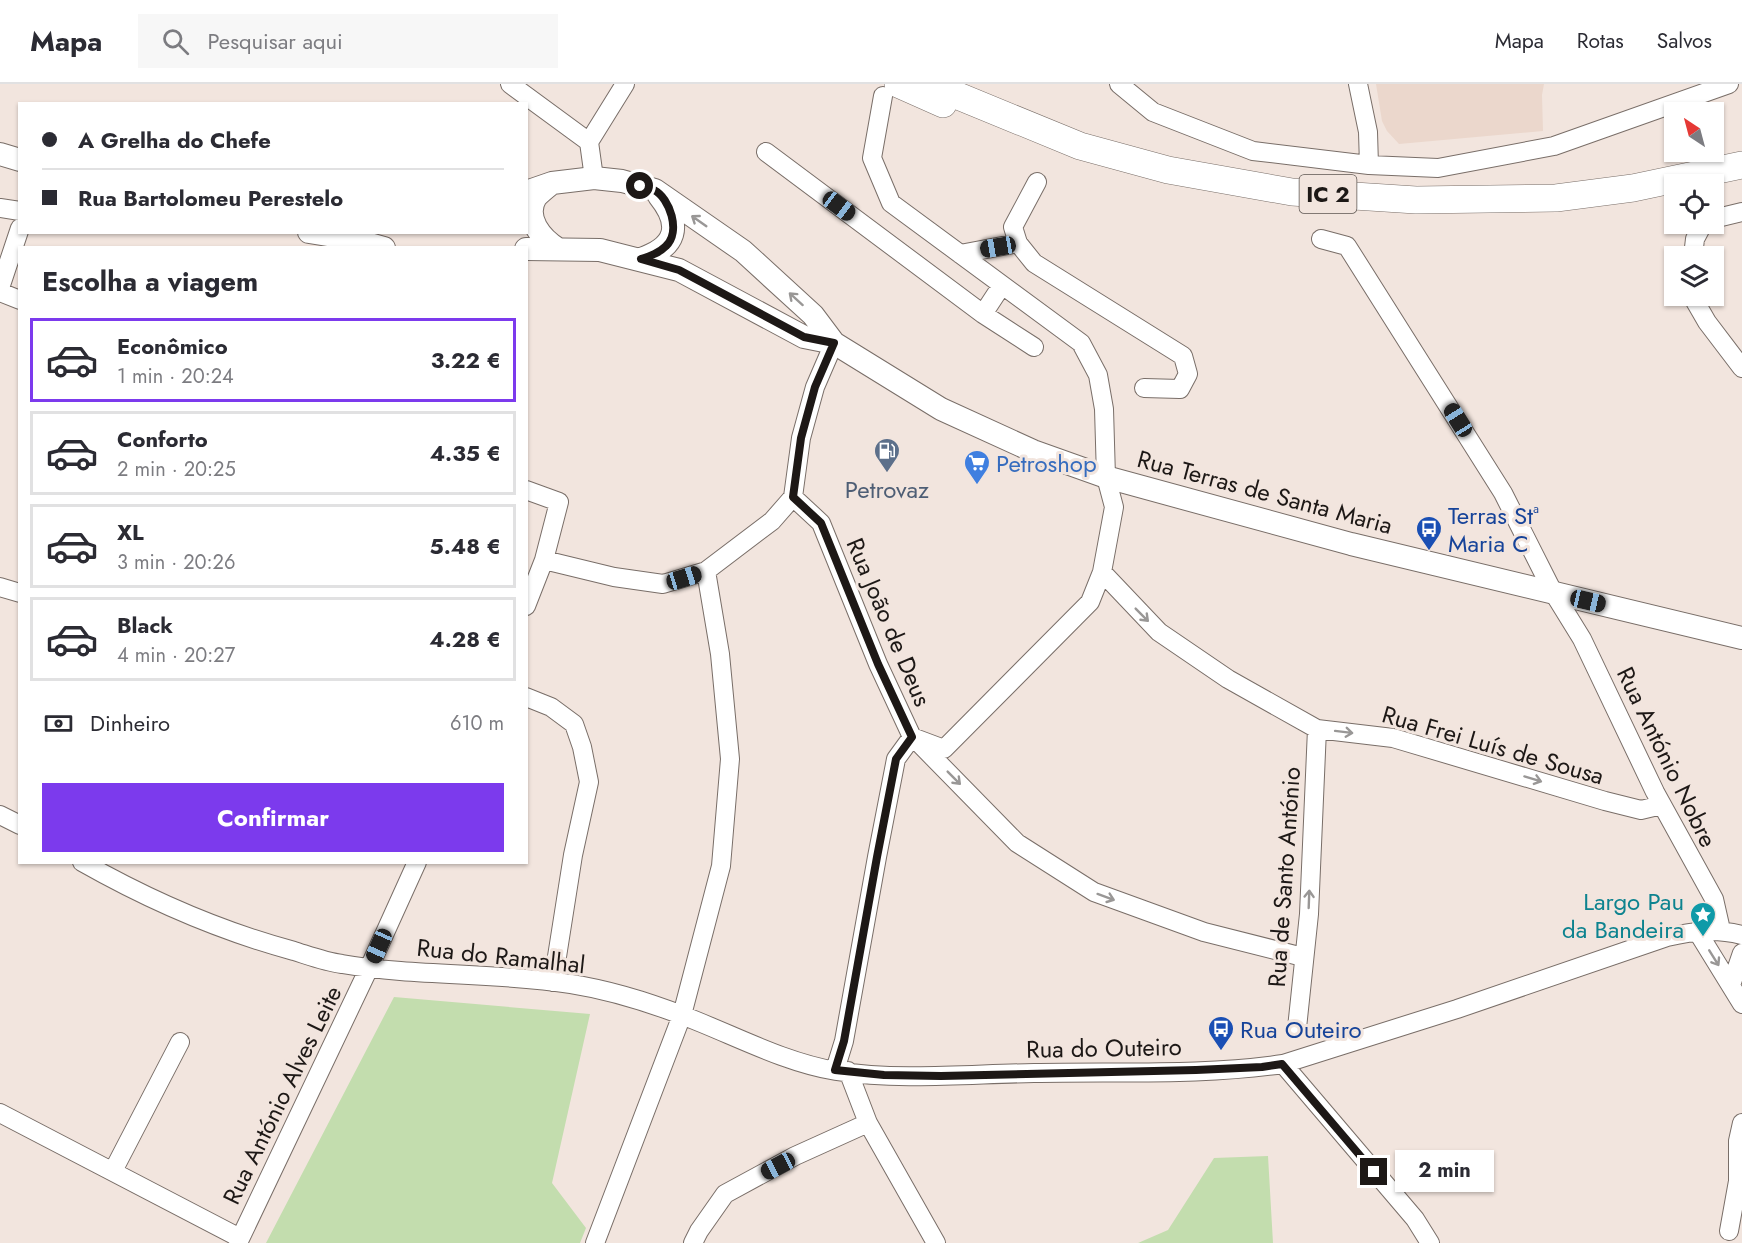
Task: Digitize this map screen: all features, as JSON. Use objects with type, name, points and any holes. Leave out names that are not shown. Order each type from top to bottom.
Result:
[{"type":"highway","name":"IC 2","points":[[907,90],[1080,146],[1168,170],[1292,192],[1416,200],[1556,198],[1633,189],[1742,165]]},
{"type":"highway","name":"IC 2","points":[[907,90],[1078,157],[1166,182],[1291,204],[1415,215],[1556,212],[1664,197]]},
{"type":"highway","points":[[1724,186],[1742,181]]},
{"type":"main road","points":[[0,154],[18,159]]},
{"type":"main road","points":[[528,191],[552,183],[594,178],[622,181],[655,190],[743,251],[813,315],[834,343]]},
{"type":"main road","points":[[552,183],[537,197],[532,210],[536,229],[558,249]]},
{"type":"main road","points":[[641,259],[667,246],[673,236],[674,222],[668,206],[655,190]]},
{"type":"main road","points":[[321,234],[377,246]]},
{"type":"main road","points":[[352,239],[369,234]]},
{"type":"main road","points":[[528,249],[600,250],[679,270],[804,337],[834,343]]},
{"type":"main road","name":"Rua Terras de Santa Maria","points":[[834,343],[941,409],[1033,452],[1106,477],[1351,544],[1742,638]]},
{"type":"street","points":[[510,84],[589,142]]},
{"type":"street","points":[[594,178],[589,142],[625,84]]},
{"type":"street","points":[[1119,84],[1153,112],[1253,152],[1368,165],[1438,168],[1554,146],[1729,84]]},
{"type":"street","points":[[1358,84],[1368,132],[1368,165]]},
{"type":"street","points":[[907,90],[872,158],[891,203],[1081,343],[1098,375],[1104,409],[1106,477],[1114,507],[1101,572],[1090,602],[944,749],[912,737]]},
{"type":"street","points":[[766,152],[984,314],[1034,347]]},
{"type":"street","points":[[1037,182],[1013,227],[1018,243],[1034,263],[1183,357],[1188,374],[1180,390],[1144,388]]},
{"type":"street","points":[[0,208],[18,211]]},
{"type":"street","points":[[1724,216],[1742,212]]},
{"type":"street","points":[[18,234],[0,290],[18,299]]},
{"type":"street","name":"Rua António Nobre","points":[[1321,239],[1347,246],[1503,493],[1553,592],[1582,639],[1662,805],[1714,899],[1721,930]]},
{"type":"street","points":[[960,254],[1018,243]]},
{"type":"street","points":[[984,314],[1002,285]]},
{"type":"street","points":[[1698,306],[1742,368]]},
{"type":"street","points":[[544,560],[614,577],[663,584],[706,571],[772,521],[793,497],[801,438],[815,387],[834,343]]},
{"type":"street","points":[[528,491],[559,502],[544,560],[528,601]]},
{"type":"street","name":"Rua João de Deus","points":[[793,497],[821,523],[878,664],[912,737],[896,759],[844,1041],[841,1071]]},
{"type":"street","points":[[595,1243],[682,1015],[721,866],[730,759],[720,654],[706,571]]},
{"type":"street","name":"Rua Frei Luís de Sousa","points":[[1101,572],[1159,632],[1228,679],[1317,729],[1393,738],[1641,810],[1662,805]]},
{"type":"street","points":[[0,587],[18,592]]},
{"type":"street","points":[[1582,639],[1588,601]]},
{"type":"street","points":[[528,699],[551,707],[574,724],[582,747],[589,782],[573,855],[553,982]]},
{"type":"street","name":"Rua de Santo António","points":[[1297,1028],[1309,914],[1317,729]]},
{"type":"street","points":[[912,737],[1017,843],[1094,892],[1204,932],[1303,957]]},
{"type":"street","name":"Rua do Ramalhal","points":[[86,864],[146,895],[236,933],[339,964],[553,982],[600,990],[682,1015],[781,1055]]},
{"type":"street","name":"Rua António Alves Leite","points":[[239,1240],[416,864]]},
{"type":"street","points":[[1742,935],[1721,930],[1697,931],[1742,1004]]},
{"type":"street","name":"Rua do Outeiro","points":[[781,1055],[841,1071],[884,1075],[941,1076],[1262,1067],[1282,1064],[1457,1009],[1658,940],[1697,931]]},
{"type":"street","points":[[1731,985],[1742,952]]},
{"type":"street","points":[[112,1171],[180,1042]]},
{"type":"street","points":[[1282,1064],[1415,1219],[1430,1243]]},
{"type":"street","points":[[841,1071],[936,1243]]},
{"type":"street","points":[[0,1113],[239,1240]]},
{"type":"street","points":[[693,1243],[725,1194],[795,1156],[868,1123]]},
{"type":"street","points":[[1729,1232],[1738,1181],[1738,1141],[1742,1124]]},
{"type":"shaded area","points":[[1376,84],[1544,84],[1543,131],[1399,144],[1387,131],[1382,121]]},
{"type":"green space","points":[[394,997],[590,1014],[552,1183],[586,1228],[580,1243],[266,1243]]},
{"type":"green space","points":[[1268,1156],[1273,1243],[1138,1243],[1168,1230],[1214,1158]]},
{"type":"place","name":"Petrovaz","points":[[887,474]]},
{"type":"place","name":"Petroshop","points":[[977,486]]},
{"type":"place","name":"Terras Stª Maria C","points":[[1429,552]]},
{"type":"place","name":"Largo Pau da Bandeira","points":[[1703,938]]},
{"type":"place","name":"Rua Outeiro","points":[[1221,1052]]},
{"type":"route","points":[[640,186],[655,190],[668,206],[674,222],[673,236],[667,246],[641,259],[679,270],[804,337],[834,343],[815,387],[801,438],[793,497],[821,523],[878,664],[912,737],[896,759],[844,1041],[835,1070],[884,1075],[941,1076],[1156,1072],[1282,1064],[1374,1172]]}]
